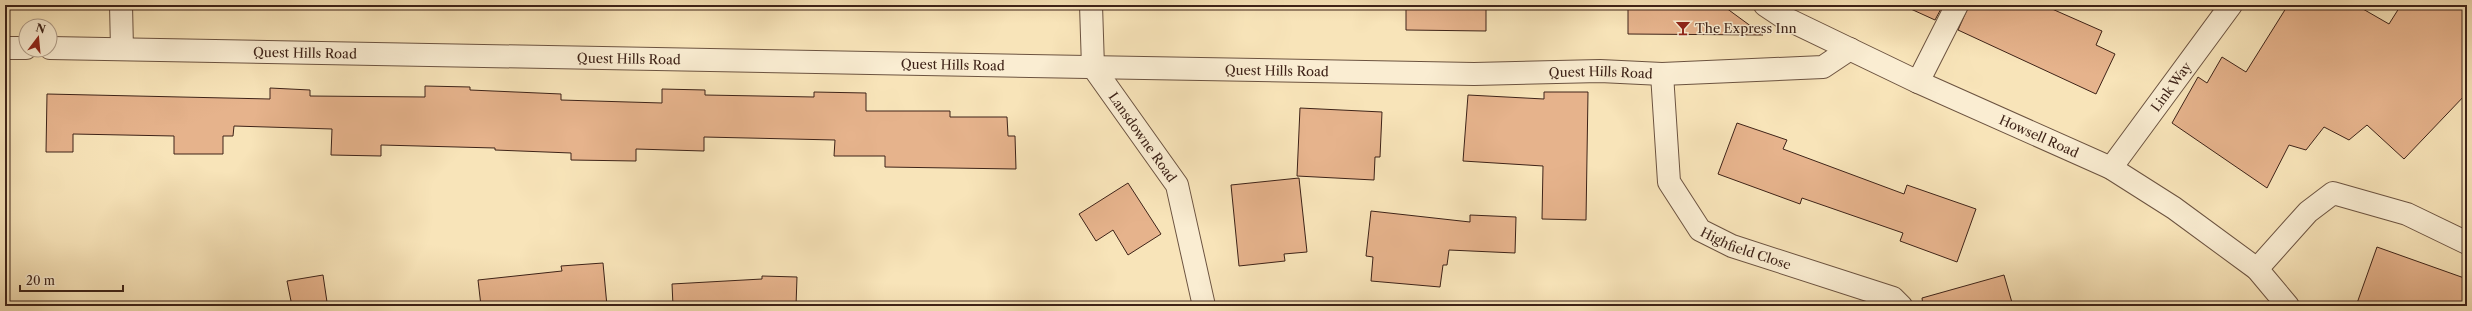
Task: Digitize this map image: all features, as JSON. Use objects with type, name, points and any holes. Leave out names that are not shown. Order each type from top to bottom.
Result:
[{"type":"street","points":[[121,5],[122,49]]},
{"type":"street","points":[[1091,5],[1093,67]]},
{"type":"street","name":"Howsell Road","points":[[1765,5],[1783,17],[1918,82],[2111,168],[2174,208],[2257,269],[2288,306]]},
{"type":"street","points":[[1918,82],[1957,5]]},
{"type":"street","name":"Link Way","points":[[2111,168],[2231,5]]},
{"type":"street","points":[[5,48],[18,48]]},
{"type":"street","name":"Quest Hills Road","points":[[58,48],[1466,74],[1600,71],[1662,74],[1823,67],[1850,49]]},
{"type":"street","name":"Lansdowne Road","points":[[1093,67],[1177,185],[1204,306]]},
{"type":"street","name":"Highfield Close","points":[[1662,74],[1668,182],[1700,230],[1732,246],[1894,298],[1901,306]]},
{"type":"street","points":[[2257,269],[2308,212],[2333,193],[2407,214],[2467,243]]},
{"type":"building","points":[[1406,5],[1486,5],[1486,31],[1406,30]]},
{"type":"building","name":"The Express Inn","points":[[1628,5],[1722,5],[1763,35],[1628,34]]},
{"type":"building","points":[[1902,5],[1943,5],[1935,20]]},
{"type":"building","points":[[1969,5],[2043,5],[2102,31],[2096,45],[2115,54],[2096,94],[1958,30]]},
{"type":"building","points":[[2288,5],[2356,5],[2389,24],[2401,5],[2467,5],[2467,93],[2404,159],[2367,125],[2349,140],[2324,127],[2306,150],[2289,145],[2267,188],[2172,123],[2198,77],[2207,83],[2222,57],[2246,72]]},
{"type":"building","points":[[425,86],[470,87],[470,90],[561,94],[561,100],[662,103],[662,89],[705,90],[705,95],[814,97],[814,92],[866,93],[866,111],[950,111],[950,117],[1007,117],[1008,136],[1015,136],[1016,169],[885,167],[885,156],[834,156],[835,140],[704,137],[704,151],[636,149],[636,161],[571,160],[571,153],[495,150],[495,148],[381,145],[381,156],[331,155],[332,129],[234,126],[233,136],[223,136],[223,154],[174,154],[174,136],[73,134],[73,152],[46,152],[47,94],[270,99],[270,88],[310,90],[310,96],[425,97]]},
{"type":"building","points":[[1544,92],[1588,92],[1586,220],[1542,219],[1543,166],[1463,161],[1468,95],[1544,99]]},
{"type":"building","points":[[1300,108],[1382,112],[1380,157],[1375,157],[1374,180],[1297,176]]},
{"type":"building","points":[[1737,123],[1787,140],[1783,149],[1904,194],[1907,185],[1976,209],[1957,262],[1900,241],[1903,233],[1802,198],[1800,204],[1718,174]]},
{"type":"building","points":[[1299,178],[1307,252],[1284,254],[1285,261],[1239,266],[1231,185]]},
{"type":"building","points":[[1128,183],[1161,234],[1128,255],[1113,230],[1096,241],[1079,214]]},
{"type":"building","points":[[1371,211],[1470,222],[1470,215],[1516,217],[1515,253],[1449,250],[1447,265],[1443,265],[1440,287],[1371,281],[1373,257],[1366,256]]},
{"type":"building","points":[[2377,247],[2467,279],[2467,306],[2356,306]]},
{"type":"building","points":[[603,263],[607,306],[481,306],[478,280],[562,271],[561,266]]},
{"type":"building","points":[[323,275],[327,302],[292,306],[287,281]]},
{"type":"building","points":[[2004,275],[2013,306],[1923,306],[1922,298]]},
{"type":"building","points":[[762,276],[797,277],[796,306],[673,306],[672,284],[762,279]]},
{"type":"place","name":"The Express Inn","points":[[1683,28]]}]
